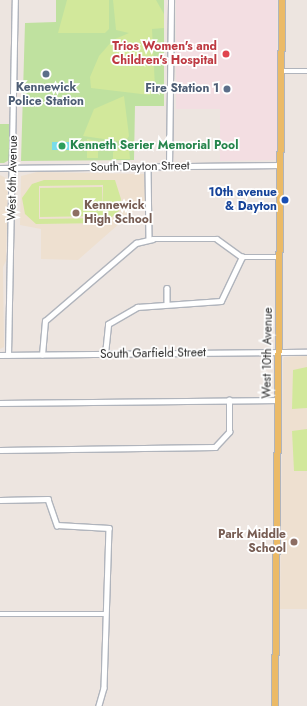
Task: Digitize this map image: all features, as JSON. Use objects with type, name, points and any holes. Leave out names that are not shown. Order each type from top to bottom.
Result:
[{"type":"main road","name":"West 10th Avenue","points":[[275,706],[282,0]]},
{"type":"street","name":"West 6th Avenue","points":[[8,355],[13,168],[15,0]]},
{"type":"street","points":[[169,167],[171,0]]},
{"type":"street","points":[[281,71],[307,71]]},
{"type":"street","name":"South Dayton Street","points":[[0,168],[280,165]]},
{"type":"street","points":[[148,167],[149,239]]},
{"type":"street","points":[[42,355],[45,321],[122,252],[149,239],[217,239],[242,257],[280,257]]},
{"type":"street","points":[[106,354],[105,332],[111,322],[141,305],[221,301],[242,257]]},
{"type":"street","points":[[167,288],[167,304]]},
{"type":"street","name":"South Garfield Street","points":[[0,355],[307,352]]},
{"type":"street","points":[[0,450],[215,447],[229,432],[229,400]]},
{"type":"street","points":[[0,403],[278,400]]},
{"type":"street","points":[[0,500],[48,499],[57,525],[108,527],[110,578],[104,614],[104,688],[99,706]]},
{"type":"street","points":[[0,614],[104,614]]},
{"type":"shaded area","name":"Trios Women's and Children's Hospital","points":[[176,0],[277,0],[277,160],[220,161],[220,109],[176,109]]},
{"type":"shaded area","name":"Kennewick High School","points":[[37,172],[145,174],[145,201],[78,260],[41,259],[41,229],[20,225],[21,176]]},
{"type":"shaded area","points":[[0,175],[8,179],[6,261],[3,267],[4,347],[0,349]]},
{"type":"shaded area","name":"Park Middle School","points":[[307,356],[307,609],[280,609],[283,361],[284,357]]},
{"type":"green space","points":[[56,0],[164,0],[164,106],[135,106],[134,160],[21,161],[25,23],[56,22]]},
{"type":"green space","points":[[67,0],[109,0],[109,29],[105,33],[58,33]]},
{"type":"green space","points":[[113,0],[156,0],[164,14],[164,28],[152,29],[155,87],[150,95],[91,88],[90,77],[99,56],[113,40],[129,33],[116,30]]},
{"type":"green space","points":[[124,96],[129,136],[125,142],[83,136],[94,109]]},
{"type":"green space","points":[[0,124],[9,124],[9,160],[4,163],[0,163]]},
{"type":"green space","points":[[87,139],[107,143],[107,149],[98,151],[98,158],[87,158]]},
{"type":"green space","points":[[121,147],[129,149],[130,159],[113,159],[113,152]]},
{"type":"green space","points":[[44,180],[115,180],[121,199],[119,211],[105,223],[36,224],[25,214],[22,198],[32,184]],"holes":[[[103,185],[103,218],[39,219],[39,186]]]},
{"type":"green space","points":[[102,187],[103,216],[40,217],[40,188]]},
{"type":"green space","points":[[307,367],[307,408],[292,409],[293,370]]},
{"type":"green space","points":[[307,429],[307,471],[294,471],[292,431]]},
{"type":"water","name":"Kenneth Serier Memorial Pool","points":[[52,142],[72,142],[72,150],[52,150]]},
{"type":"place","name":"Trios Women's and Children's Hospital","points":[[226,54]]},
{"type":"place","name":"Kennewick Police Station","points":[[46,74]]},
{"type":"place","name":"Fire Station 1","points":[[227,89]]},
{"type":"place","name":"Kenneth Serier Memorial Pool","points":[[62,146]]},
{"type":"place","name":"10th avenue & Dayton","points":[[285,200]]},
{"type":"place","name":"Kennewick High School","points":[[76,213]]},
{"type":"place","name":"Park Middle School","points":[[294,542]]}]
